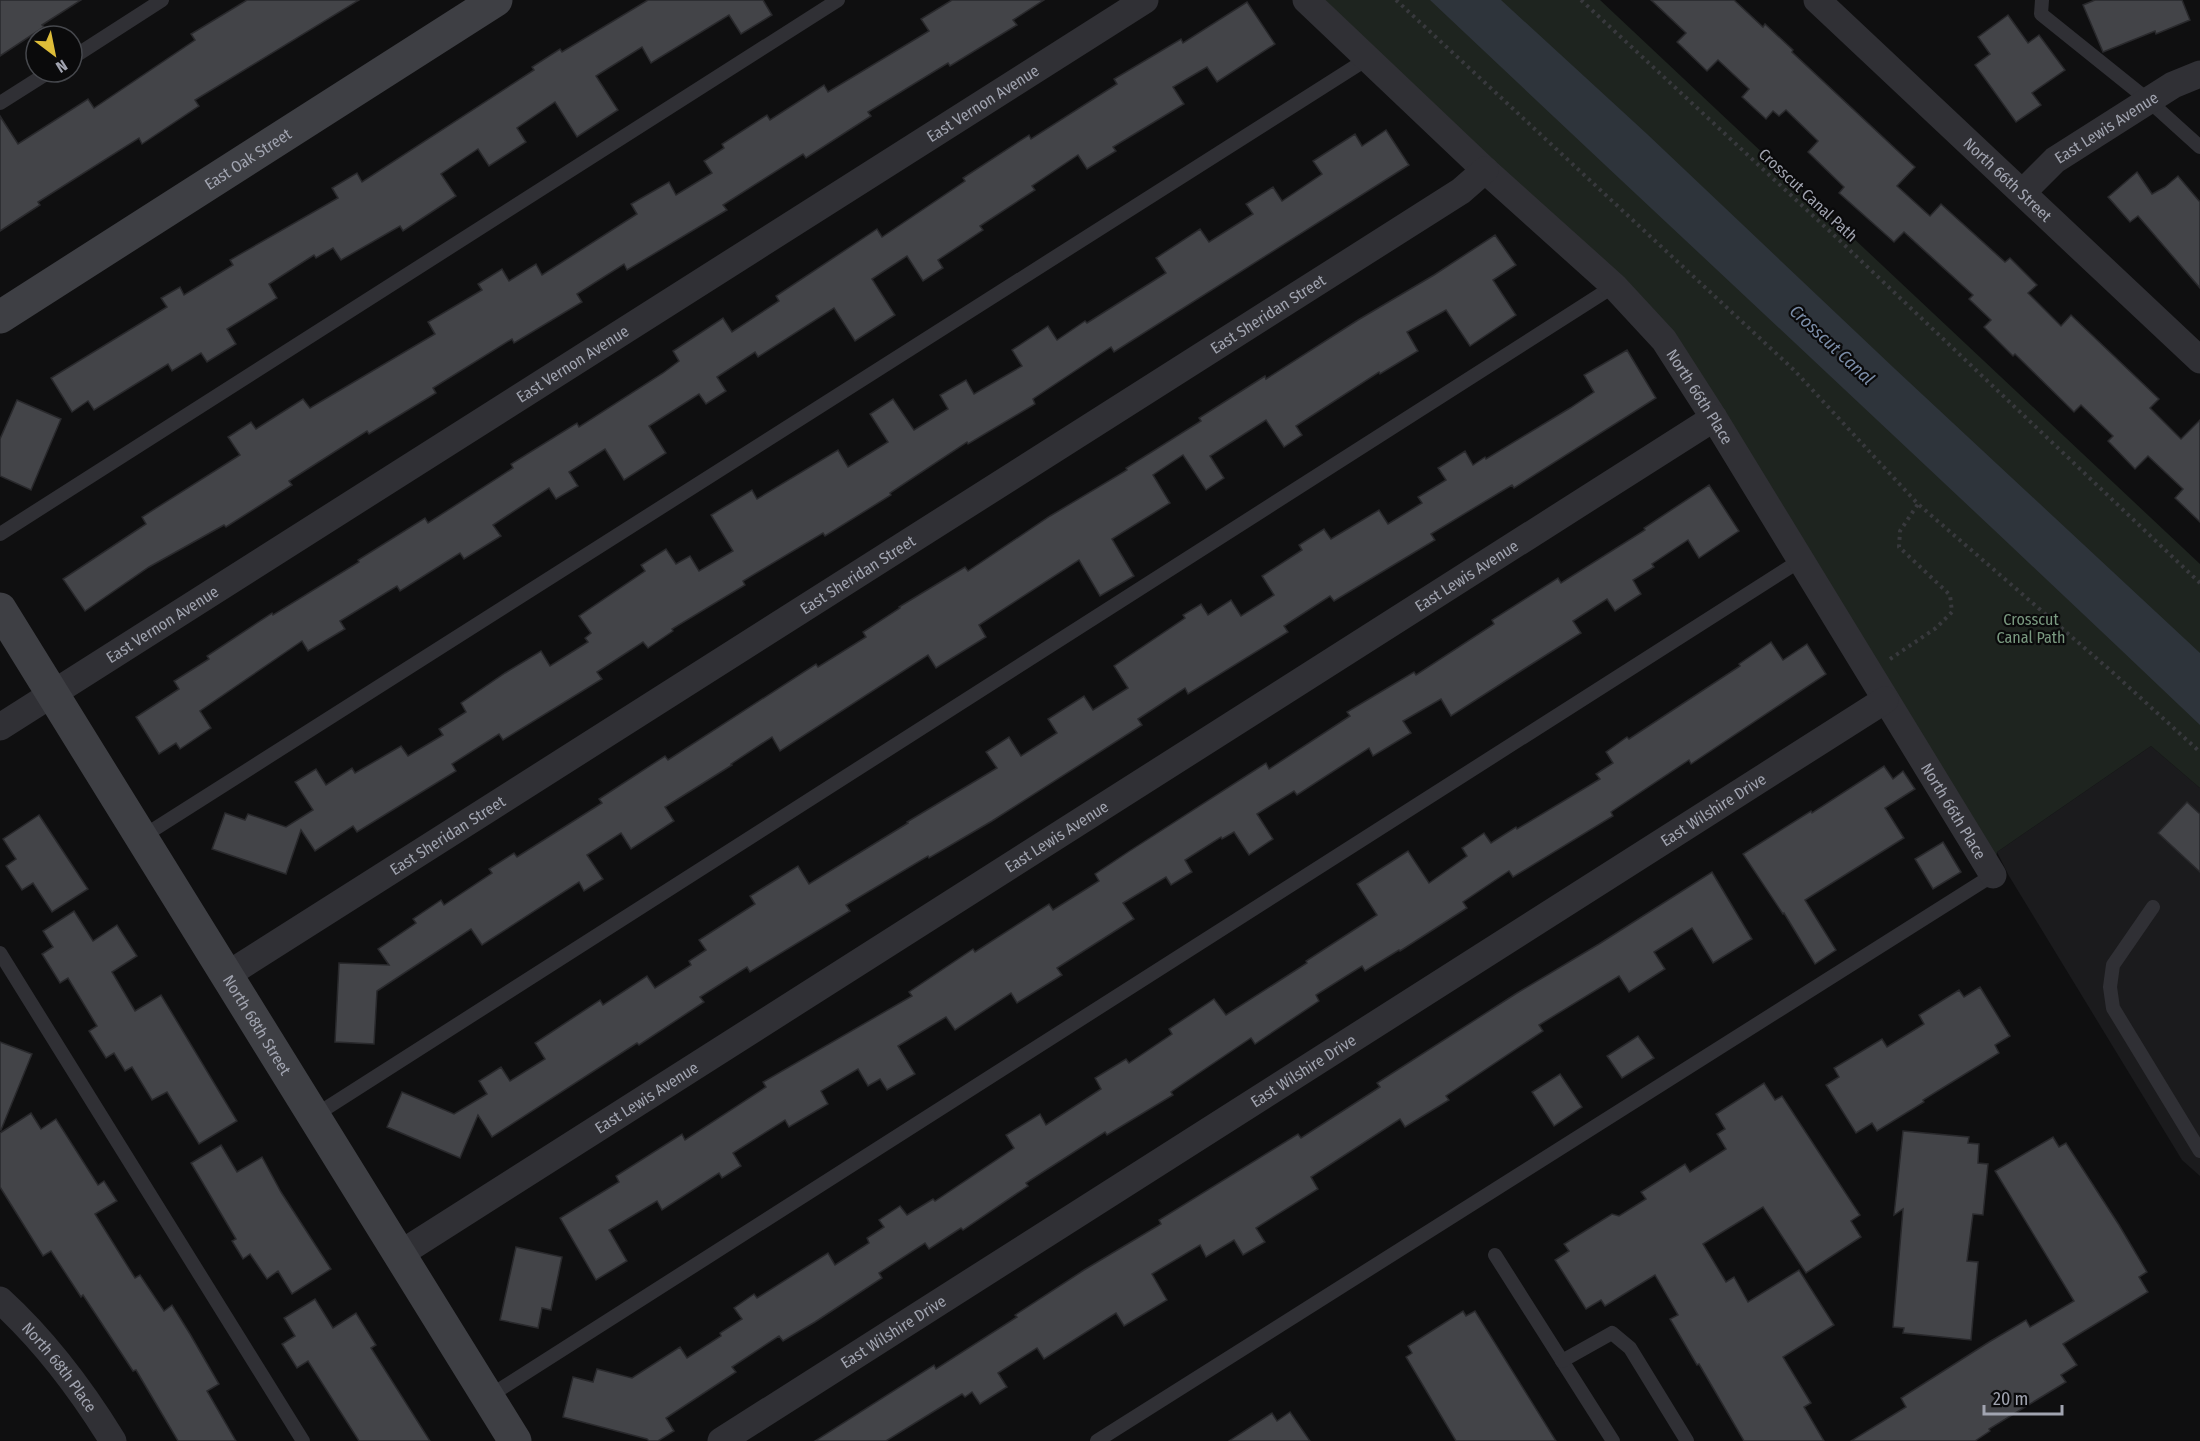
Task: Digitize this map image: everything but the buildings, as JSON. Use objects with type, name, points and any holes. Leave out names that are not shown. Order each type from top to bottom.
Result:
[{"type":"street","name":"East Oak Street","points":[[0,317],[496,0]]},
{"type":"street","name":"East Vernon Avenue","points":[[0,727],[1145,0]]},
{"type":"street","name":"North 66th Place","points":[[1306,0],[1485,170],[1614,286],[1664,340],[1993,874]]},
{"type":"street","name":"North 66th Street","points":[[1816,0],[2200,360]]},
{"type":"street","name":"East Lewis Avenue","points":[[2023,192],[2055,160],[2173,84],[2200,74]]},
{"type":"street","name":"East Sheridan Street","points":[[227,975],[1451,197],[1485,170]]},
{"type":"street","name":"East Lewis Avenue","points":[[400,1254],[1714,418]]},
{"type":"street","name":"North 68th Street","points":[[0,609],[515,1441]]},
{"type":"street","name":"East Wilshire Drive","points":[[721,1441],[1885,700]]},
{"type":"street","name":"North 68th Place","points":[[0,1300],[21,1319],[53,1355],[77,1385],[113,1441]]},
{"type":"lane","points":[[84,50],[162,0]]},
{"type":"lane","points":[[0,534],[838,0]]},
{"type":"lane","points":[[2042,0],[2041,14],[2148,100],[2200,147]]},
{"type":"lane","points":[[142,837],[1367,59]]},
{"type":"lane","points":[[0,103],[30,84]]},
{"type":"lane","points":[[314,1116],[1614,286]]},
{"type":"lane","points":[[488,1397],[1801,560]]},
{"type":"lane","points":[[1097,1441],[1993,874]]},
{"type":"lane","points":[[2153,907],[2113,964],[2110,987],[2113,1008],[2200,1151]]},
{"type":"lane","points":[[0,953],[303,1441]]},
{"type":"lane","points":[[1495,1255],[1612,1441]]},
{"type":"lane","points":[[1562,1361],[1612,1333],[1630,1348],[1687,1441]]},
{"type":"path","points":[[1396,0],[1794,370],[1918,504],[2110,670],[2200,752]]},
{"type":"path","name":"Crosscut Canal Path","points":[[1581,0],[1837,238],[2200,583]]},
{"type":"path","points":[[1881,664],[1936,628],[1952,612],[1950,595],[1899,547],[1900,531],[1918,504]]},
{"type":"shaded area","points":[[2151,746],[2200,788],[2200,1176],[2182,1160],[2009,876],[1997,852]]},
{"type":"green space","name":"Crosscut Canal Path","points":[[1306,0],[1600,0],[2200,564],[2200,788],[2151,746],[1997,852],[1993,875],[1664,340]]},
{"type":"water","name":"Crosscut Canal","points":[[1430,0],[1501,0],[2200,653],[2200,725],[2008,543]]}]
